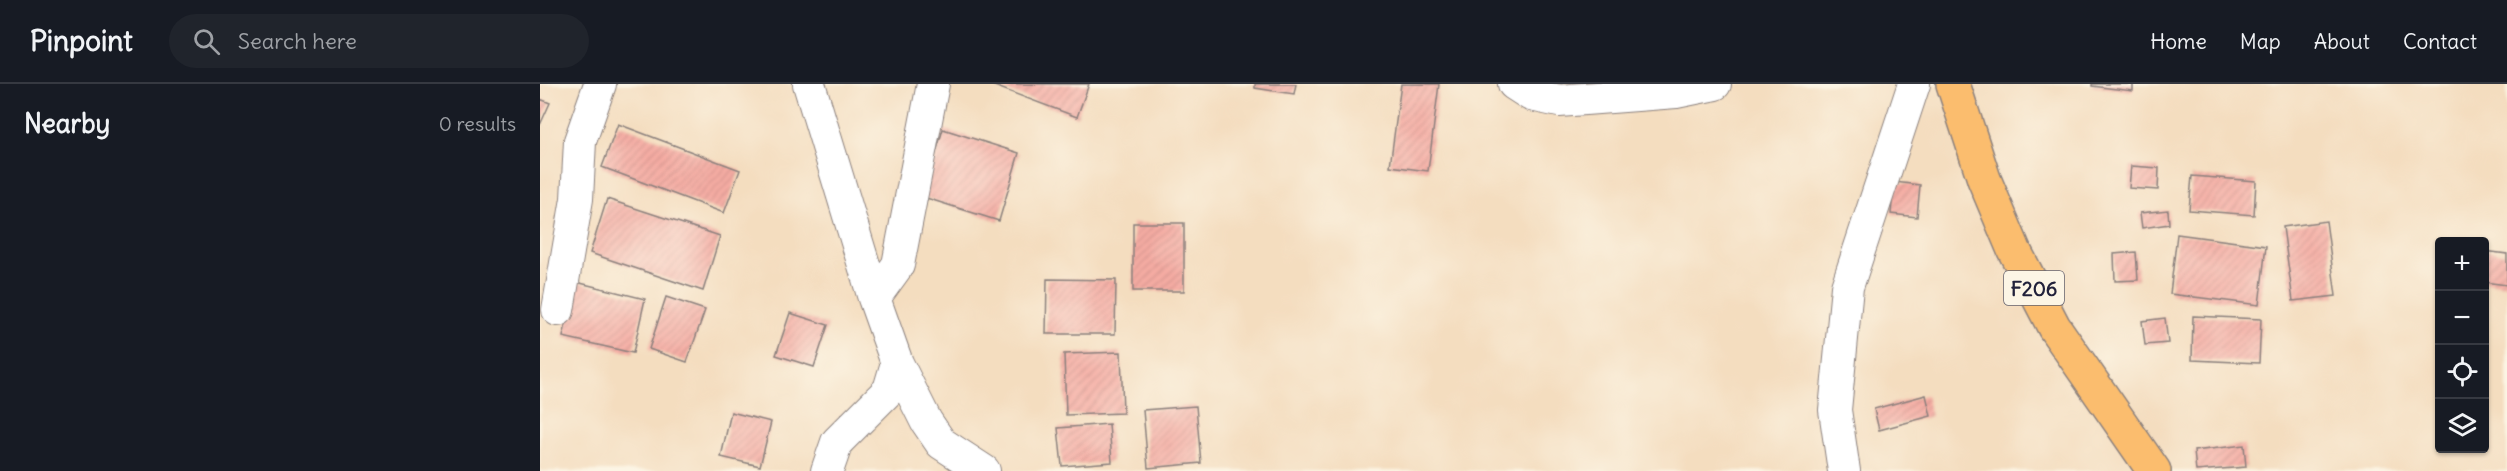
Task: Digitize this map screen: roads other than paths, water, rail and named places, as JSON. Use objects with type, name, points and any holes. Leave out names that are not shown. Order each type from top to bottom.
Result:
[{"type":"main road","name":"F206","points":[[1953,84],[1989,189],[2014,250],[2054,327],[2154,471]]},
{"type":"street","points":[[558,310],[577,199],[580,141],[600,84]]},
{"type":"street","points":[[809,84],[874,298],[897,363],[943,457],[984,471]]},
{"type":"street","points":[[874,298],[898,265],[933,84]]},
{"type":"street","points":[[1514,84],[1531,95],[1559,101],[1676,92],[1715,84]]},
{"type":"street","points":[[1844,471],[1835,410],[1847,287],[1914,84]]},
{"type":"street","points":[[827,471],[837,442],[889,390],[897,363]]}]
